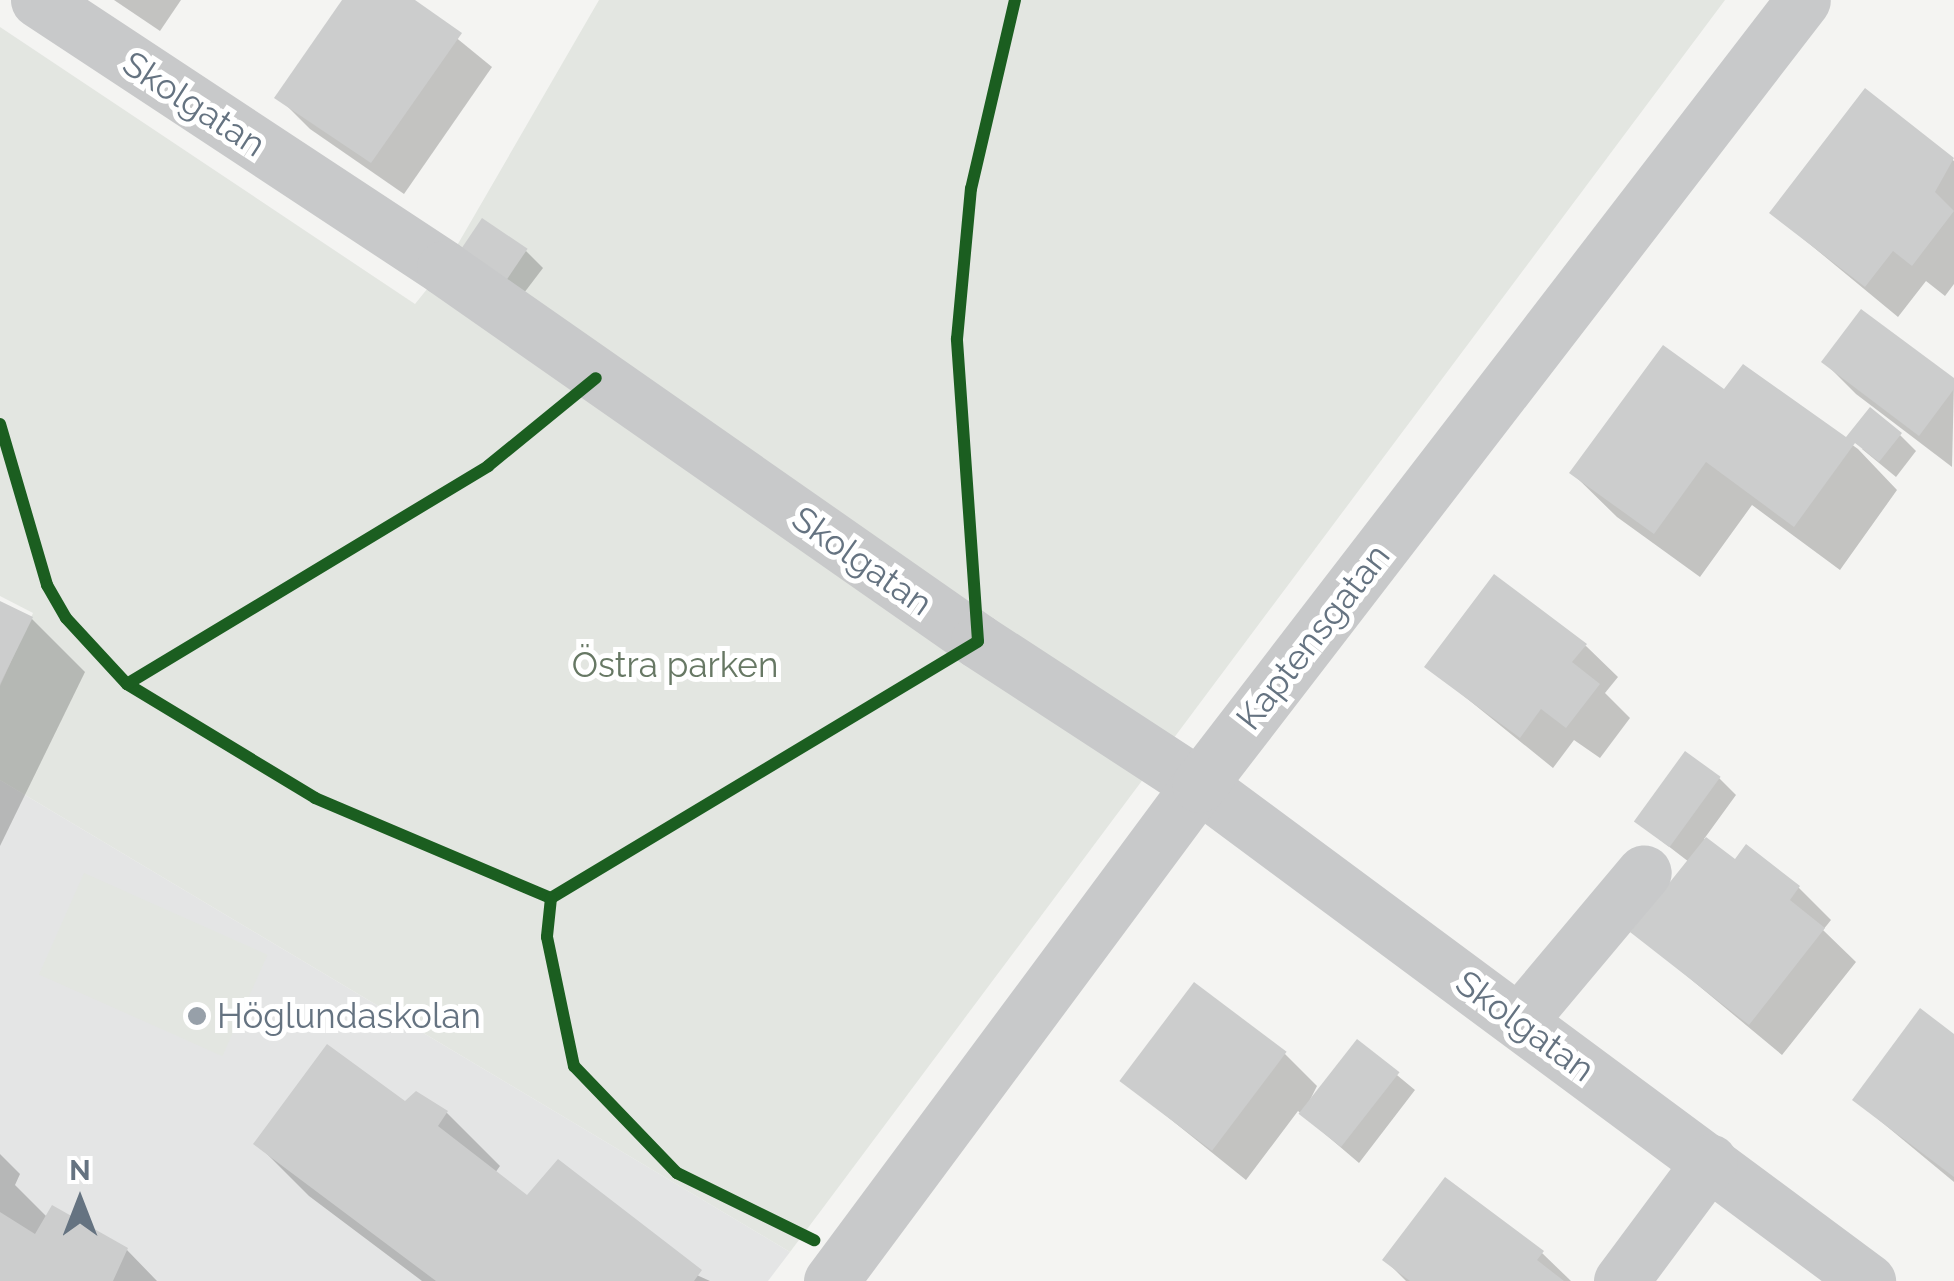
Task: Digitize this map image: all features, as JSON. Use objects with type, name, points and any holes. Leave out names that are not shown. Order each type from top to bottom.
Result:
[{"type":"street","name":"Skolgatan","points":[[38,0],[444,268],[978,641],[1199,785],[1868,1281]]},
{"type":"street","name":"Kaptensgatan","points":[[831,1281],[1199,785],[1803,0]]},
{"type":"street","points":[[1520,1021],[1644,872]]},
{"type":"street","points":[[1621,1281],[1710,1161]]},
{"type":"shaded area","name":"Höglundaskolan","points":[[0,780],[790,1252],[768,1281],[0,1281]]},
{"type":"green space","name":"Östra parken","points":[[599,0],[1725,0],[790,1252],[0,780],[0,686],[33,613],[0,596],[0,27],[415,304],[444,268]]},
{"type":"green space","points":[[84,873],[268,955],[222,1056],[39,974]]},
{"type":"building","points":[[342,0],[415,0],[462,33],[371,163],[274,98]]},
{"type":"building","points":[[1865,88],[1954,158],[1935,192],[1954,211],[1912,266],[1893,251],[1865,287],[1769,213]]},
{"type":"building","points":[[482,218],[528,249],[507,279],[461,249]]},
{"type":"building","points":[[1861,309],[1954,378],[1954,389],[1919,436],[1821,362]]},
{"type":"building","points":[[1663,345],[1724,389],[1743,364],[1846,437],[1870,407],[1902,433],[1879,462],[1855,443],[1794,527],[1706,462],[1654,534],[1569,473]]},
{"type":"building","points":[[1494,574],[1587,644],[1572,662],[1600,684],[1566,728],[1541,709],[1520,738],[1424,667]]},
{"type":"building","points":[[0,601],[33,617],[0,684]]},
{"type":"building","points":[[1685,751],[1721,777],[1669,847],[1634,821]]},
{"type":"building","points":[[1706,837],[1735,859],[1746,844],[1800,886],[1790,900],[1825,928],[1749,1025],[1630,932]]},
{"type":"building","points":[[1194,982],[1287,1052],[1212,1151],[1119,1081]]},
{"type":"building","points":[[1920,1008],[1954,1034],[1954,1177],[1852,1100]]},
{"type":"building","points":[[1357,1039],[1400,1072],[1341,1147],[1299,1114]]},
{"type":"building","points":[[327,1044],[405,1101],[416,1091],[448,1111],[438,1126],[527,1195],[558,1159],[702,1270],[694,1281],[436,1281],[253,1144]]},
{"type":"building","points":[[1445,1177],[1544,1251],[1537,1260],[1564,1281],[1410,1281],[1382,1260]]},
{"type":"building","points":[[52,1205],[128,1248],[113,1281],[0,1281],[0,1212],[35,1234]]},
{"type":"cycle path","points":[[0,424],[47,585],[66,618],[127,684],[315,798],[551,898],[978,641],[957,339],[971,189],[1015,0]]},
{"type":"cycle path","points":[[127,684],[488,466],[596,378]]},
{"type":"cycle path","points":[[551,898],[547,937],[574,1066],[677,1173],[814,1240]]},
{"type":"place","name":"Höglundaskolan","points":[[197,1016]]}]
